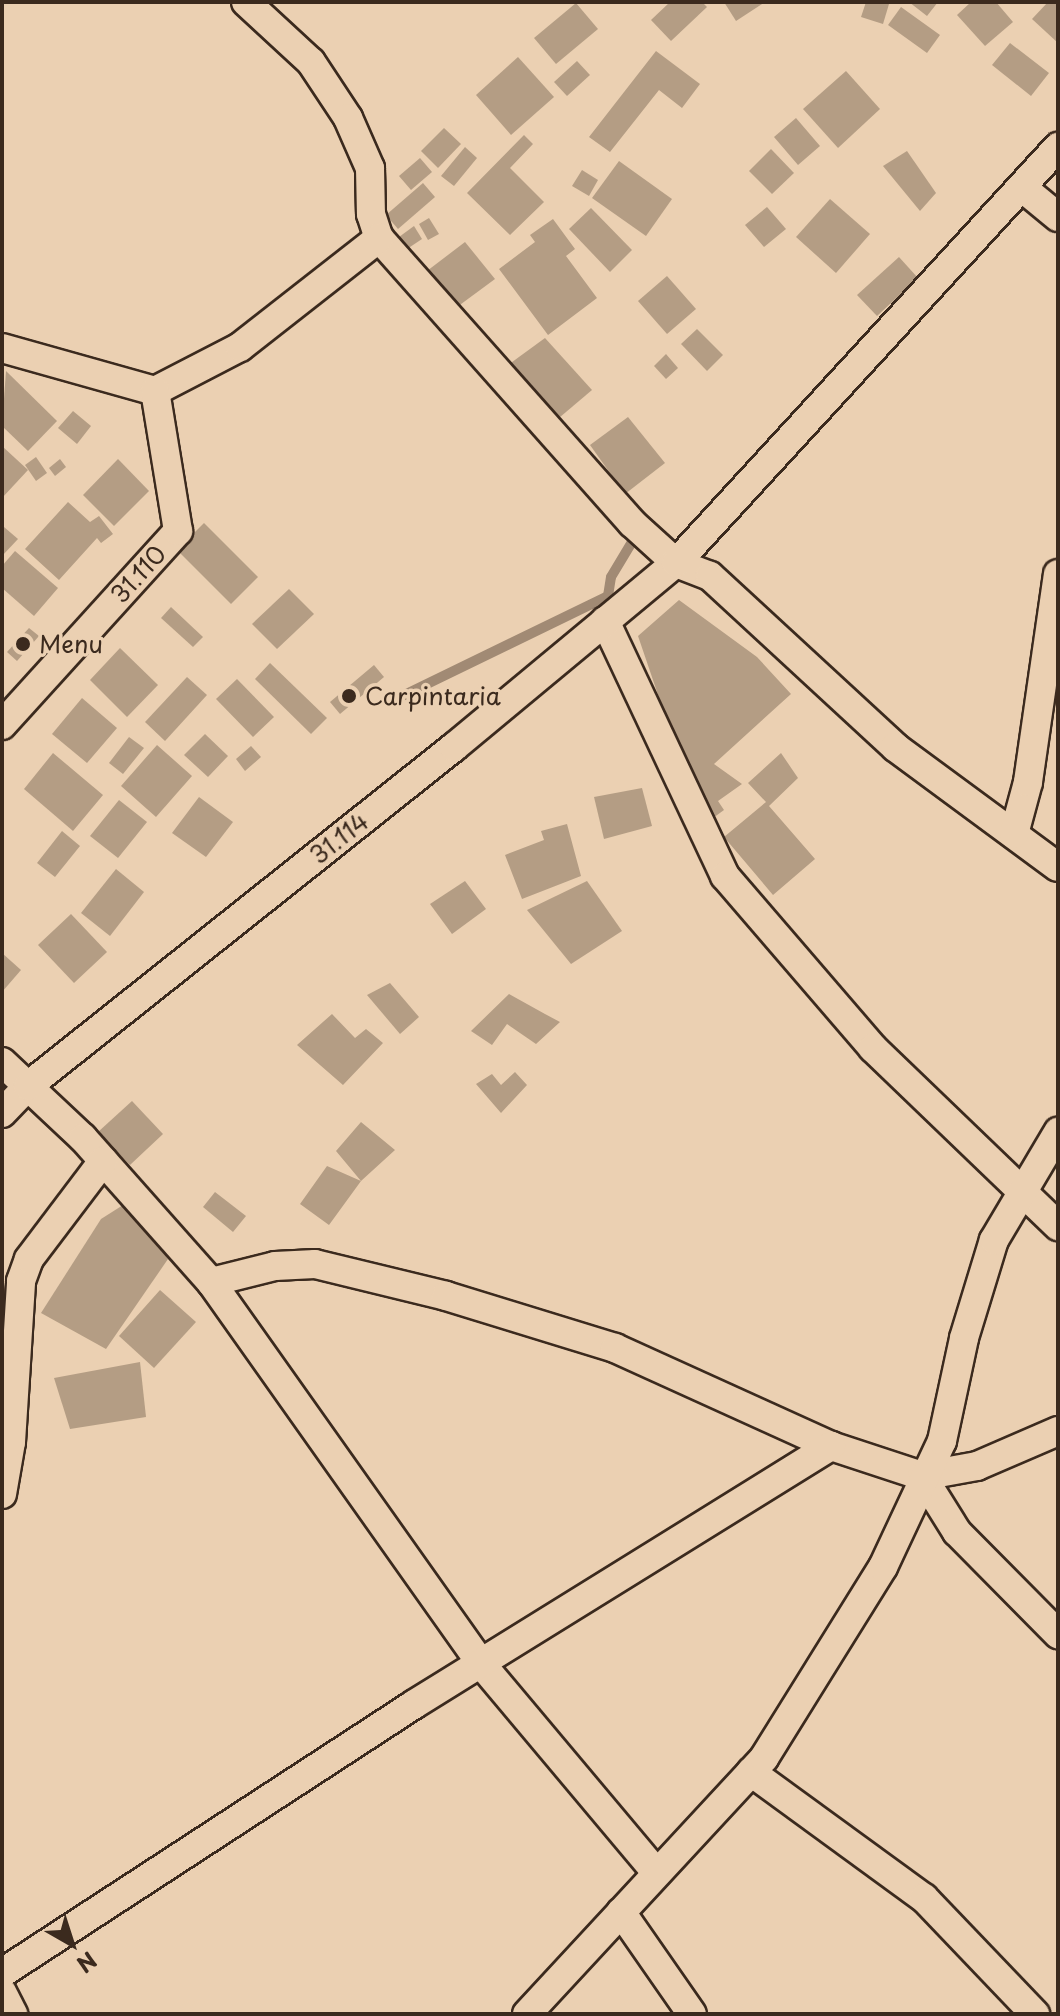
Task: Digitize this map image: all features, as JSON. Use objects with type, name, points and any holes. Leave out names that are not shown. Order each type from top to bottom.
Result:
[{"type":"street","points":[[246,2],[311,62],[348,118],[370,168],[371,214],[379,238],[632,523],[676,563],[710,576],[895,747],[1058,867]]},
{"type":"street","name":"31.114","points":[[2,1113],[28,1086],[676,563],[1024,189],[1058,147]]},
{"type":"street","points":[[1024,189],[1058,217]]},
{"type":"street","points":[[2,348],[155,391],[240,347],[379,238]]},
{"type":"street","name":"31.110","points":[[2,725],[178,531],[155,391]]},
{"type":"street","points":[[1014,834],[1028,782],[1058,574]]},
{"type":"street","points":[[605,621],[725,876],[873,1048],[1023,1188],[1058,1226]]},
{"type":"street","points":[[2,1062],[103,1161],[211,1282],[483,1666],[657,1873]]},
{"type":"street","points":[[527,2014],[751,1772],[883,1567],[922,1476],[942,1441],[964,1338],[994,1240],[1058,1132]]},
{"type":"street","points":[[2,1494],[11,1442],[21,1281],[29,1259],[103,1161]]},
{"type":"street","points":[[211,1282],[275,1266],[315,1264],[446,1296],[615,1348],[831,1446],[922,1476],[977,1466],[1058,1431]]},
{"type":"street","points":[[2,1973],[413,1705],[483,1666],[831,1446]]},
{"type":"street","points":[[922,1476],[957,1532],[1058,1634]]},
{"type":"street","points":[[751,1772],[924,1898],[1035,2014]]},
{"type":"street","points":[[621,1912],[692,2014]]},
{"type":"street","points":[[2,1992],[13,2014]]},
{"type":"building","points":[[670,2],[702,2],[707,7],[671,41],[651,20]]},
{"type":"building","points":[[724,2],[765,2],[736,21]]},
{"type":"building","points":[[866,2],[889,4],[883,24],[861,17]]},
{"type":"building","points":[[909,2],[938,2],[927,16]]},
{"type":"building","points":[[971,2],[996,2],[1013,22],[985,46],[957,15]]},
{"type":"building","points":[[1048,2],[1058,2],[1058,43],[1032,19]]},
{"type":"building","points":[[576,3],[598,29],[556,64],[534,38]]},
{"type":"building","points":[[901,7],[940,35],[927,53],[888,25]]},
{"type":"building","points":[[1010,43],[1049,73],[1031,96],[992,65]]},
{"type":"building","points":[[656,51],[700,84],[682,108],[659,90],[610,152],[589,137]]},
{"type":"building","points":[[518,57],[554,97],[511,135],[476,95]]},
{"type":"building","points":[[577,61],[590,75],[567,96],[554,82]]},
{"type":"building","points":[[846,71],[880,109],[838,148],[803,109]]},
{"type":"building","points":[[796,118],[820,146],[798,165],[774,137]]},
{"type":"building","points":[[444,128],[461,144],[438,168],[421,151]]},
{"type":"building","points":[[524,135],[533,144],[510,168],[544,202],[510,235],[467,193]]},
{"type":"building","points":[[465,147],[477,158],[454,186],[441,176]]},
{"type":"building","points":[[771,149],[794,173],[772,194],[749,171]]},
{"type":"building","points":[[907,151],[936,193],[920,211],[883,166]]},
{"type":"building","points":[[420,158],[432,172],[411,190],[399,176]]},
{"type":"building","points":[[619,161],[672,199],[646,236],[592,198]]},
{"type":"building","points":[[582,170],[598,180],[589,196],[572,186]]},
{"type":"building","points":[[423,183],[435,197],[398,229],[386,215]]},
{"type":"building","points":[[830,199],[870,234],[836,273],[796,237]]},
{"type":"building","points":[[767,207],[786,229],[764,247],[745,225]]},
{"type":"building","points":[[591,208],[632,250],[610,272],[569,229]]},
{"type":"building","points":[[429,218],[439,234],[428,240],[419,224]]},
{"type":"building","points":[[553,219],[575,249],[566,256],[597,298],[548,335],[499,269],[535,242],[530,235]]},
{"type":"building","points":[[414,226],[422,239],[407,249],[399,237]]},
{"type":"building","points":[[465,242],[495,279],[453,310],[423,274]]},
{"type":"building","points":[[899,257],[918,278],[877,316],[857,295]]},
{"type":"building","points":[[667,276],[696,309],[667,334],[638,301]]},
{"type":"building","points":[[697,329],[723,355],[707,371],[681,344]]},
{"type":"building","points":[[545,338],[592,390],[553,423],[501,370]]},
{"type":"building","points":[[666,354],[678,368],[666,379],[654,366]]},
{"type":"building","points":[[6,371],[57,421],[28,451],[2,426]]},
{"type":"building","points":[[73,411],[91,426],[77,444],[58,428]]},
{"type":"building","points":[[628,417],[665,463],[625,494],[590,445]]},
{"type":"building","points":[[2,446],[28,470],[2,498]]},
{"type":"building","points":[[36,457],[47,473],[36,481],[25,465]]},
{"type":"building","points":[[60,459],[66,467],[55,476],[49,468]]},
{"type":"building","points":[[118,459],[149,491],[114,526],[83,495]]},
{"type":"building","points":[[68,502],[90,522],[99,516],[113,534],[101,543],[97,538],[59,580],[25,549]]},
{"type":"building","points":[[204,523],[258,577],[231,604],[177,550]]},
{"type":"building","points":[[4,527],[18,539],[2,556],[2,529]]},
{"type":"building","points":[[15,551],[58,588],[34,616],[2,588],[2,566]]},
{"type":"building","points":[[289,589],[314,614],[277,649],[252,624]]},
{"type":"building","points":[[679,600],[757,657],[791,694],[714,764],[742,784],[718,801],[724,810],[713,818],[685,774],[638,636]]},
{"type":"building","points":[[171,607],[203,637],[193,647],[161,618]]},
{"type":"building","name":"Menu","points":[[29,628],[39,636],[17,661],[7,652]]},
{"type":"building","points":[[120,648],[158,685],[127,717],[90,680]]},
{"type":"building","points":[[270,663],[327,718],[311,734],[255,679]]},
{"type":"building","points":[[374,665],[384,677],[340,714],[330,702]]},
{"type":"building","points":[[187,677],[207,695],[165,741],[145,722]]},
{"type":"building","points":[[237,679],[274,717],[253,737],[216,699]]},
{"type":"building","points":[[82,698],[117,728],[87,763],[52,734]]},
{"type":"building","points":[[205,734],[228,756],[208,777],[184,755]]},
{"type":"building","points":[[129,737],[144,748],[123,774],[109,763]]},
{"type":"building","points":[[157,745],[192,776],[156,817],[121,786]]},
{"type":"building","points":[[251,746],[261,757],[245,771],[236,759]]},
{"type":"building","points":[[53,753],[103,795],[73,831],[24,789]]},
{"type":"building","points":[[781,753],[798,778],[769,806],[815,859],[773,895],[724,837],[766,802],[748,783]]},
{"type":"building","points":[[642,788],[652,826],[604,839],[594,797]]},
{"type":"building","points":[[199,797],[233,822],[206,857],[172,833]]},
{"type":"building","points":[[119,800],[147,822],[118,858],[90,836]]},
{"type":"building","points":[[567,824],[581,876],[522,899],[505,855],[544,840],[541,831]]},
{"type":"building","points":[[62,831],[80,846],[55,877],[37,863]]},
{"type":"building","points":[[116,869],[144,892],[110,936],[81,913]]},
{"type":"building","points":[[465,881],[486,909],[452,934],[430,904]]},
{"type":"building","points":[[587,881],[622,931],[571,964],[527,910]]},
{"type":"building","points":[[71,914],[107,952],[74,983],[38,945]]},
{"type":"building","points":[[2,953],[21,970],[2,992]]},
{"type":"building","points":[[390,983],[419,1017],[400,1034],[367,995]]},
{"type":"building","points":[[509,994],[560,1022],[536,1044],[507,1024],[492,1045],[471,1031]]},
{"type":"building","points":[[332,1014],[355,1038],[366,1029],[383,1043],[343,1085],[297,1045]]},
{"type":"building","points":[[515,1072],[527,1085],[501,1113],[476,1084],[492,1074],[501,1085]]},
{"type":"building","points":[[132,1101],[163,1134],[130,1165],[98,1132]]},
{"type":"building","points":[[361,1122],[395,1150],[361,1181],[336,1151]]},
{"type":"building","points":[[327,1166],[361,1181],[329,1225],[300,1204]]},
{"type":"building","points":[[215,1192],[246,1216],[233,1232],[203,1207]]},
{"type":"building","points":[[131,1200],[168,1259],[106,1349],[41,1313],[101,1219]]},
{"type":"building","points":[[160,1290],[196,1322],[154,1368],[119,1336]]},
{"type":"building","points":[[140,1362],[146,1417],[70,1429],[54,1378]]},
{"type":"waterway","points":[[394,700],[608,596],[611,577],[638,532]]},
{"type":"place","name":"Menu","points":[[23,644]]},
{"type":"place","name":"Carpintaria","points":[[349,696]]}]
